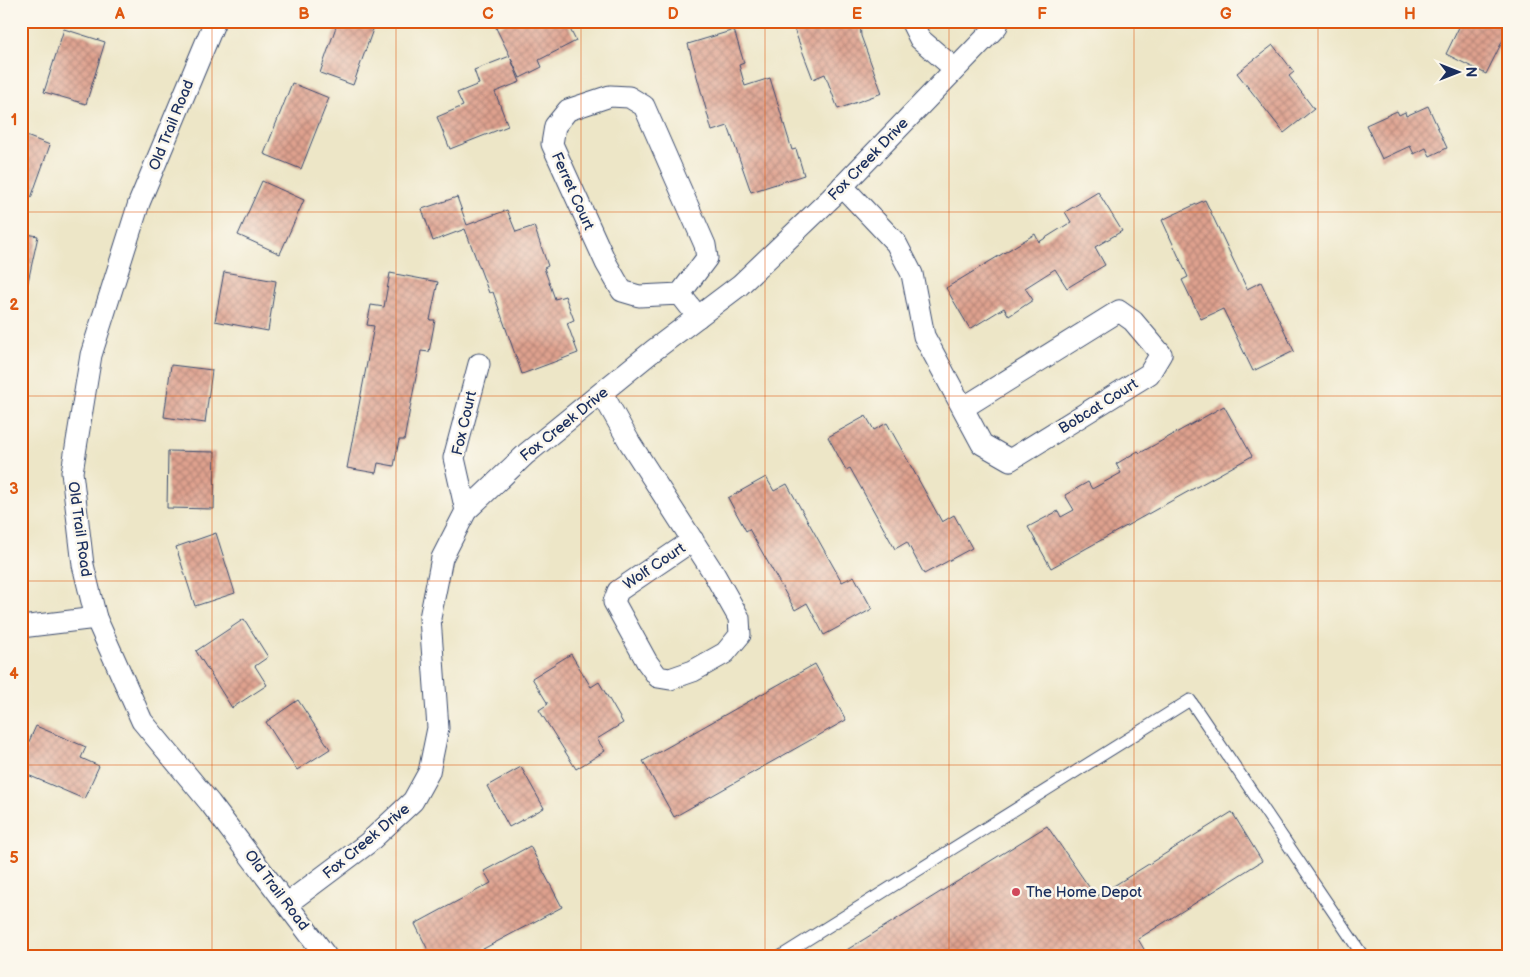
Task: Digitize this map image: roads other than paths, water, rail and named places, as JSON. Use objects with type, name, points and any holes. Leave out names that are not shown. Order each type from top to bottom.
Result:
[{"type":"street","name":"Old Trail Road","points":[[215,21],[139,203],[91,355],[72,472],[83,565],[96,618],[142,721],[210,803],[288,903],[326,956]]},
{"type":"street","points":[[911,21],[920,39],[956,69]]},
{"type":"street","name":"Fox Creek Drive","points":[[288,903],[368,843],[413,801],[429,772],[438,728],[430,618],[442,558],[466,512],[526,454],[740,285],[842,186],[997,26],[998,21]]},
{"type":"street","name":"Ferret Court","points":[[610,96],[629,97],[644,106],[705,245],[707,258],[680,294],[639,296],[622,291],[606,263],[552,144],[555,126],[568,110],[610,96]]},
{"type":"street","name":"Bobcat Court","points":[[842,186],[896,243],[912,274],[924,336],[982,444],[1010,460],[1149,374],[1160,354],[1133,321],[1119,311],[963,408]]},
{"type":"street","points":[[680,294],[698,317]]},
{"type":"street","name":"Fox Court","points":[[466,512],[454,458],[479,364]]},
{"type":"street","name":"Wolf Court","points":[[602,393],[630,443],[693,540],[739,618],[740,634],[725,653],[693,671],[670,680],[658,677],[647,662],[614,602],[618,591],[693,540]]},
{"type":"street","points":[[21,627],[96,618]]},
{"type":"lane","points":[[781,956],[1190,700],[1363,956]]},
{"type":"place","name":"The Home Depot","points":[[1016,892]]}]
